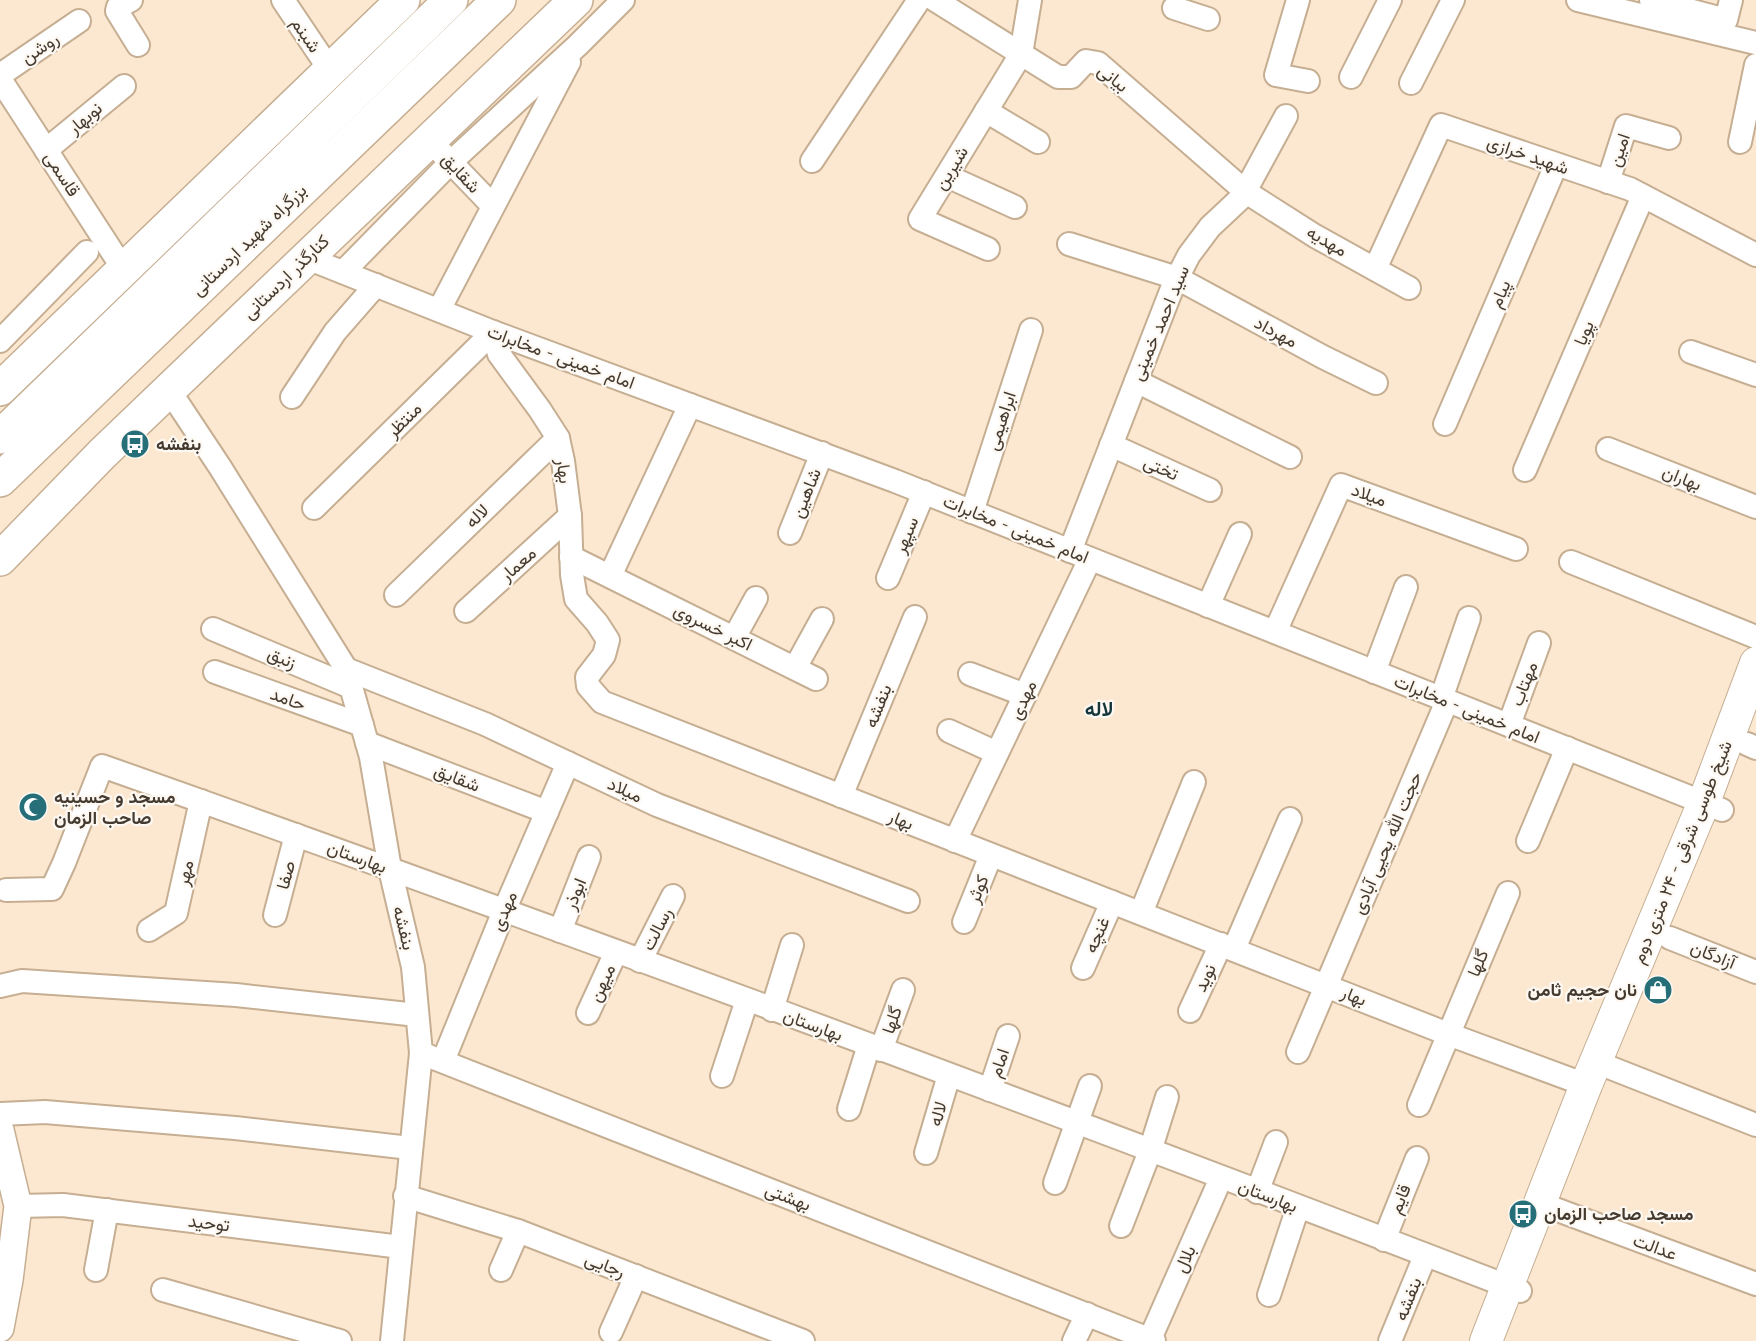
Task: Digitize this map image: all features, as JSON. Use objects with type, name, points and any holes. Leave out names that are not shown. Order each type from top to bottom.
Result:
[{"type":"main road","points":[[0,389],[403,0]]},
{"type":"main road","name":"بزرگراه شهید اردستانی","points":[[0,437],[451,0]]},
{"type":"main road","name":"بزرگراه شهید اردستانی","points":[[0,480],[499,0]]},
{"type":"main road","name":"کنارگذر اردستانی","points":[[0,559],[94,462],[307,258],[440,150],[576,0]]},
{"type":"main road","points":[[0,425],[132,309]]},
{"type":"main road","name":"شیخ طوسی شرقی - ۲۴ متری دوم","points":[[1486,1341],[1555,1209],[1598,1076],[1670,938],[1756,663]]},
{"type":"main road","name":"شیخ طوسی شرقی - ۲۴ متری دوم","points":[[1502,1341],[1514,1289],[1598,1076],[1713,806],[1753,737]]},
{"type":"street","points":[[131,0],[117,11],[138,45]]},
{"type":"street","name":"شبنم","points":[[283,0],[330,70]]},
{"type":"street","points":[[343,272],[440,150],[578,45],[623,0]]},
{"type":"street","points":[[812,160],[920,0]]},
{"type":"street","name":"بیانی","points":[[935,0],[1058,77],[1071,77],[1086,61],[1098,63],[1246,192]]},
{"type":"street","points":[[1021,54],[1030,0]]},
{"type":"street","points":[[1298,0],[1276,75],[1308,81]]},
{"type":"street","points":[[1351,77],[1390,0]]},
{"type":"street","points":[[1411,83],[1453,0]]},
{"type":"street","points":[[1578,0],[1756,43]]},
{"type":"street","points":[[1651,0],[1726,20],[1731,0]]},
{"type":"street","points":[[1173,12],[1208,19]]},
{"type":"street","name":"روشن","points":[[0,77],[79,21]]},
{"type":"street","points":[[439,310],[578,45]]},
{"type":"street","name":"شیرین","points":[[988,249],[920,219],[1021,54]]},
{"type":"street","points":[[1740,142],[1756,65]]},
{"type":"street","name":"قاسمی","points":[[0,77],[124,270]]},
{"type":"street","name":"نوبهار","points":[[46,150],[124,86]]},
{"type":"street","points":[[986,111],[1038,142]]},
{"type":"street","name":"سید احمد خمینی","points":[[1080,555],[1111,445],[1177,278],[1189,255],[1210,227],[1246,192],[1286,116]]},
{"type":"street","name":"شهید خرازی","points":[[1375,269],[1441,125],[1643,196],[1756,255]]},
{"type":"street","name":"امین","points":[[1608,182],[1626,126],[1669,138]]},
{"type":"street","name":"شقایق","points":[[440,150],[493,206]]},
{"type":"street","name":"پیام","points":[[1445,424],[1556,165]]},
{"type":"street","points":[[947,176],[1015,207]]},
{"type":"street","name":"مهدیه","points":[[1246,192],[1315,236],[1409,288]]},
{"type":"street","name":"پویا","points":[[1525,470],[1643,196]]},
{"type":"street","name":"مهرداد","points":[[1069,244],[1177,278],[1376,383]]},
{"type":"street","points":[[0,341],[87,252]]},
{"type":"street","name":"امام خمینی - مخابرات","points":[[307,258],[493,332],[924,492],[1713,806]]},
{"type":"street","points":[[292,397],[335,332],[376,285]]},
{"type":"street","name":"ابراهیمی","points":[[972,512],[1031,330]]},
{"type":"street","name":"بهار","points":[[493,332],[499,354],[558,438],[570,516],[576,598],[608,640],[604,655],[587,677],[588,686],[602,702],[1448,1034],[1598,1076],[1756,1125]]},
{"type":"street","name":"منتظر","points":[[314,508],[493,332]]},
{"type":"street","points":[[1691,352],[1756,375]]},
{"type":"street","points":[[1136,381],[1290,457]]},
{"type":"street","name":"بنفشه","points":[[169,390],[220,467],[349,678],[364,734],[390,869],[413,967],[421,1053],[392,1341]]},
{"type":"street","points":[[610,576],[690,405]]},
{"type":"street","name":"لاله","points":[[396,595],[558,438]]},
{"type":"street","name":"تختی","points":[[1111,445],[1210,490]]},
{"type":"street","name":"بهاران","points":[[1608,449],[1756,507]]},
{"type":"street","name":"شاهین","points":[[790,533],[822,453]]},
{"type":"street","name":"میلاد","points":[[1275,632],[1341,485],[1516,549]]},
{"type":"street","name":"سپهر","points":[[888,578],[924,492]]},
{"type":"street","name":"معمار","points":[[466,611],[570,516]]},
{"type":"street","points":[[1208,606],[1240,534]]},
{"type":"street","name":"مهدی","points":[[956,841],[1025,695],[1080,555]]},
{"type":"street","name":"اکبر خسروی","points":[[572,557],[816,679]]},
{"type":"street","points":[[1571,562],[1756,638]]},
{"type":"street","points":[[1374,672],[1406,587]]},
{"type":"street","points":[[734,638],[756,598]]},
{"type":"street","name":"بنفشه","points":[[841,796],[915,617]]},
{"type":"street","name":"حجت الله یحیی آبادی","points":[[1298,1053],[1444,700],[1469,618]]},
{"type":"street","points":[[795,668],[822,619]]},
{"type":"street","name":"زنبق","points":[[213,629],[349,678]]},
{"type":"street","name":"مهتاب","points":[[1509,725],[1539,643]]},
{"type":"street","name":"حامد","points":[[215,672],[364,734]]},
{"type":"street","points":[[970,674],[1025,695]]},
{"type":"street","name":"میلاد","points":[[349,678],[485,724],[657,805],[908,901]]},
{"type":"street","points":[[949,731],[998,753]]},
{"type":"street","name":"شقایق","points":[[364,734],[547,812]]},
{"type":"street","points":[[1528,841],[1566,748]]},
{"type":"street","name":"مهدی","points":[[443,1061],[568,763]]},
{"type":"street","name":"بهارستان","points":[[6,890],[52,889],[102,766],[560,931],[990,1090],[1514,1289]]},
{"type":"street","points":[[1141,913],[1194,783]]},
{"type":"street","name":"مهر","points":[[148,930],[176,913],[201,801]]},
{"type":"street","name":"نوید","points":[[1190,1011],[1227,946],[1290,819]]},
{"type":"street","name":"صفا","points":[[275,915],[296,835]]},
{"type":"street","name":"کوثر","points":[[964,922],[991,855]]},
{"type":"street","name":"ابوذر","points":[[560,931],[589,856]]},
{"type":"street","name":"گلها","points":[[1419,1105],[1508,893]]},
{"type":"street","name":"رسالت","points":[[640,961],[674,896]]},
{"type":"street","name":"غنچه","points":[[1083,968],[1112,902]]},
{"type":"street","name":"آزادگان","points":[[1670,938],[1756,972]]},
{"type":"street","points":[[772,1010],[792,945]]},
{"type":"street","name":"میهن","points":[[588,1013],[616,952]]},
{"type":"street","points":[[0,986],[22,981],[236,995],[417,1015]]},
{"type":"street","name":"گلها","points":[[875,1048],[903,990]]},
{"type":"street","points":[[722,1076],[747,1000]]},
{"type":"street","name":"امام","points":[[990,1090],[1008,1036]]},
{"type":"street","points":[[849,1109],[875,1048]]},
{"type":"street","name":"بهشتی","points":[[421,1053],[1152,1340]]},
{"type":"street","name":"لاله","points":[[926,1153],[949,1075]]},
{"type":"street","points":[[1055,1183],[1090,1086]]},
{"type":"street","points":[[1121,1226],[1150,1151],[1167,1097]]},
{"type":"street","points":[[0,1114],[45,1112],[235,1128],[410,1148]]},
{"type":"street","points":[[0,1130],[18,1206],[5,1279],[0,1328]]},
{"type":"street","points":[[1257,1192],[1276,1142]]},
{"type":"street","name":"قایم","points":[[1384,1240],[1417,1158]]},
{"type":"street","name":"بلال","points":[[1152,1340],[1221,1178]]},
{"type":"street","name":"رجایی","points":[[405,1196],[518,1231],[803,1341]]},
{"type":"street","name":"توحید","points":[[18,1206],[63,1205],[401,1247]]},
{"type":"street","points":[[1269,1294],[1298,1208]]},
{"type":"street","name":"عدالت","points":[[1555,1209],[1756,1284]]},
{"type":"street","points":[[96,1270],[107,1210]]},
{"type":"street","points":[[501,1270],[518,1231]]},
{"type":"street","name":"بنفشه","points":[[1390,1341],[1425,1256]]},
{"type":"street","points":[[611,1332],[636,1276]]},
{"type":"street","points":[[163,1290],[340,1341]]},
{"type":"street","points":[[1074,1341],[1087,1314]]},
{"type":"place","name":"بنفشه","points":[[135,444]]},
{"type":"place","name":"مسجد و حسینیه صاحب الزمان","points":[[33,807]]},
{"type":"place","name":"نان حجیم ثامن","points":[[1658,990]]},
{"type":"place","name":"مسجد صاحب الزمان","points":[[1523,1214]]},
{"type":"district","name":"لاله","points":[[1099,709]]}]
